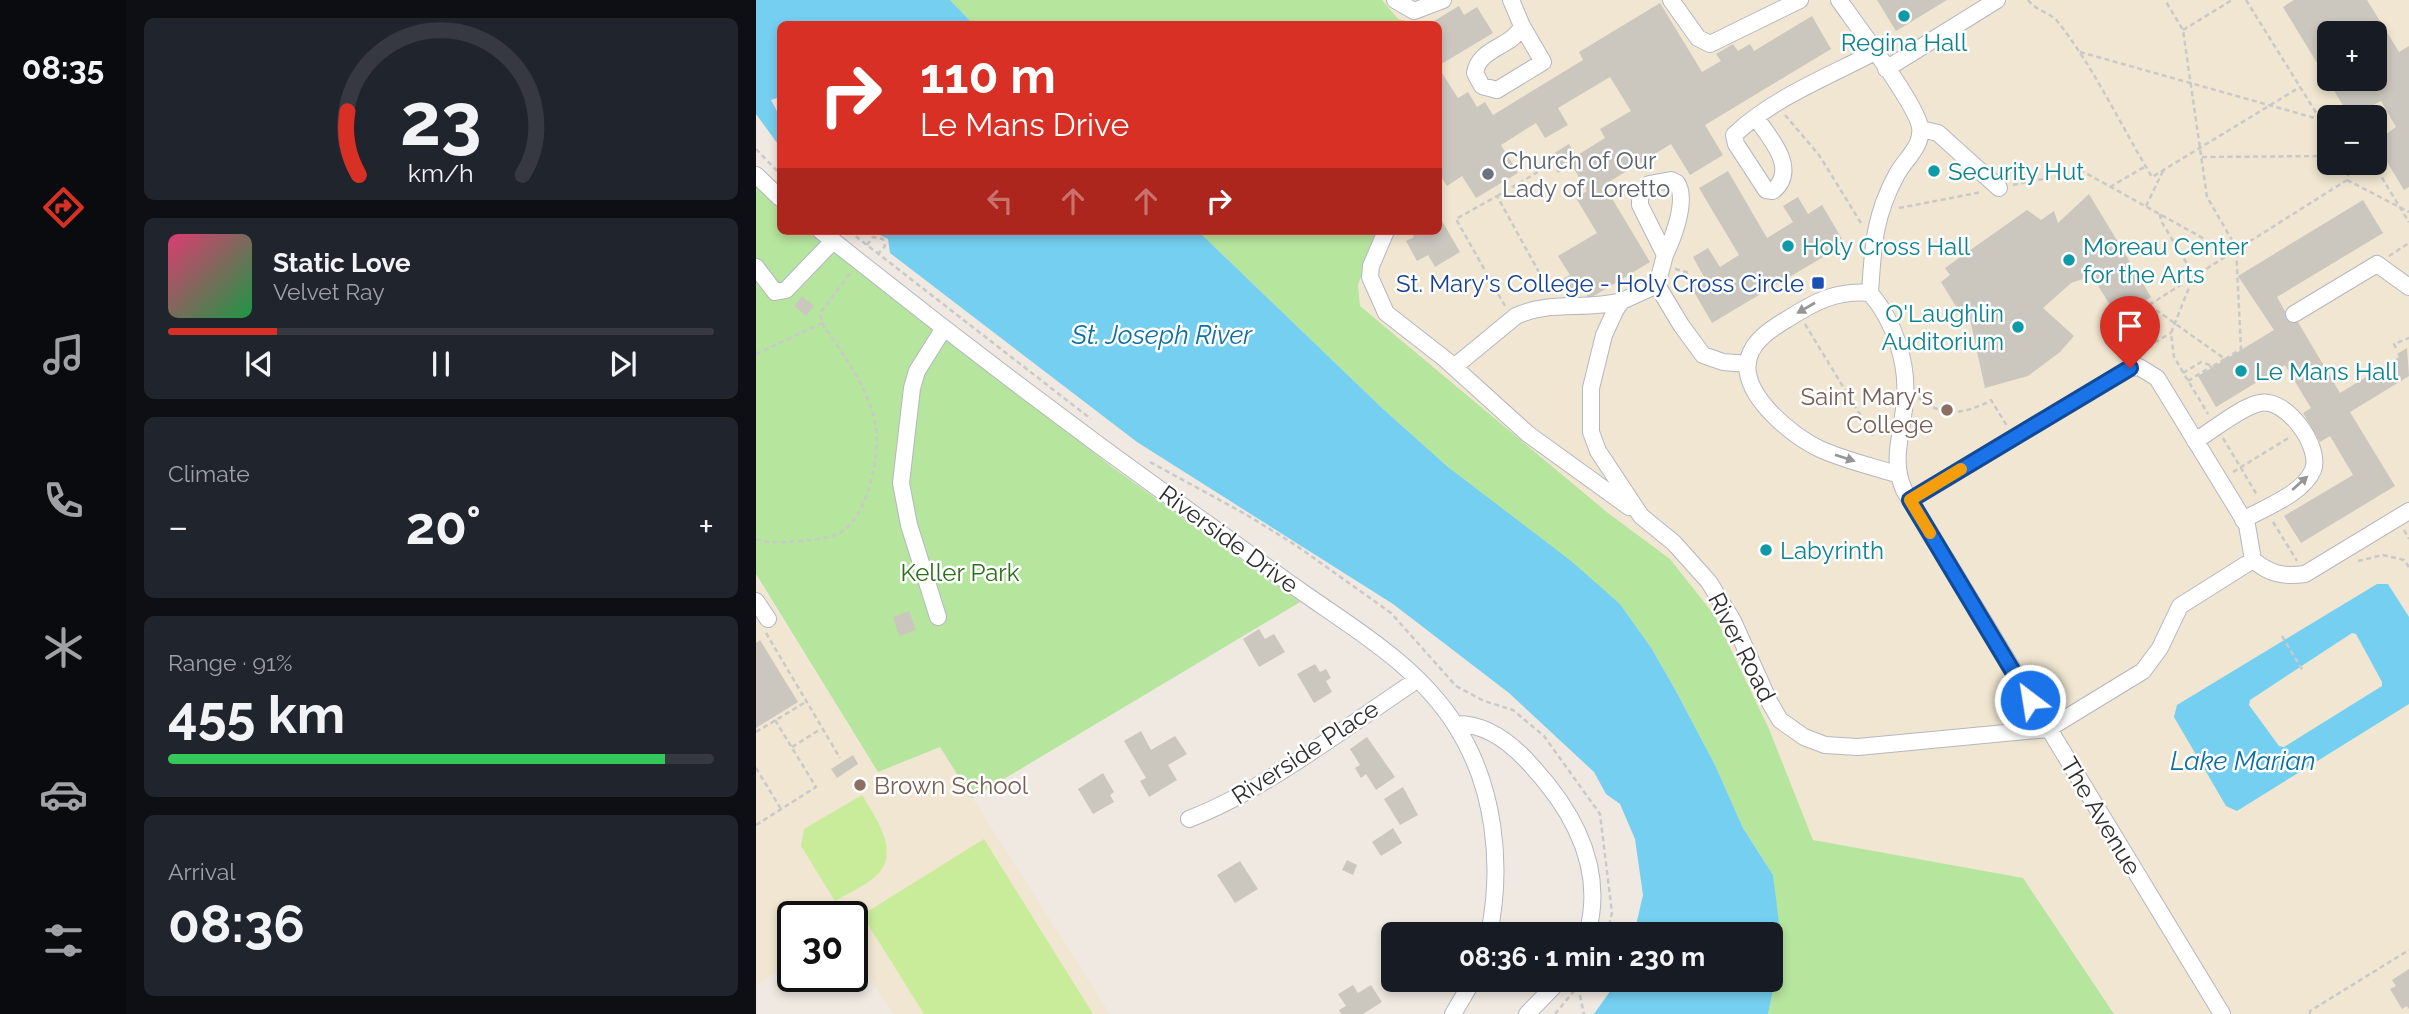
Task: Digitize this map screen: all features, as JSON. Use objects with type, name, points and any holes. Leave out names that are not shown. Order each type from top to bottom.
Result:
[{"type":"street","points":[[1395,0],[1414,11],[1443,0]]},
{"type":"street","points":[[1511,0],[1522,26]]},
{"type":"street","points":[[1671,0],[1698,38],[1710,44],[1800,0]]},
{"type":"street","points":[[1839,0],[1918,118],[1921,129],[1917,146],[1896,174],[1874,228],[1870,293],[1891,326],[1900,350],[1905,397],[1896,474],[1837,456],[1789,430],[1755,391],[1748,375],[1748,364],[1756,344],[1769,330],[1827,296],[1847,291],[1870,293]]},
{"type":"street","points":[[1886,69],[1997,0]]},
{"type":"street","points":[[1756,117],[1875,52]]},
{"type":"street","points":[[1921,129],[1938,133],[1999,188]]},
{"type":"street","points":[[756,175],[777,195]]},
{"type":"street","points":[[1384,235],[1370,276],[1378,300],[1396,323],[1454,367],[1528,434],[1641,516]]},
{"type":"street","points":[[756,267],[775,292],[786,290],[827,236]]},
{"type":"street","name":"Riverside Drive","points":[[827,236],[1096,444],[1363,634],[1417,680],[1455,724],[1476,765],[1492,824],[1497,881],[1491,922]]},
{"type":"street","points":[[1665,255],[1657,285],[1703,355],[1723,362],[1748,364]]},
{"type":"street","points":[[2294,314],[2377,264],[2409,287]]},
{"type":"street","points":[[1454,367],[1512,319],[1528,311],[1557,306],[1587,308],[1622,301],[1657,285]]},
{"type":"street","name":"River Road","points":[[1622,301],[1604,335],[1595,364],[1590,419],[1598,451],[1641,516],[1674,543],[1709,582],[1733,621],[1770,704],[1780,720],[1804,737],[1825,745],[1858,747],[2048,729]]},
{"type":"street","points":[[938,617],[909,525],[901,483],[912,388],[917,371],[944,328]]},
{"type":"street","points":[[1910,500],[2130,368],[2139,367],[2158,378],[2243,520],[2253,560],[2267,572],[2287,577],[2305,574],[2409,511]]},
{"type":"street","points":[[2195,441],[2258,403],[2272,402],[2291,413],[2313,450],[2314,470],[2302,485],[2243,520]]},
{"type":"street","name":"The Avenue","points":[[1896,474],[2221,1014]]},
{"type":"street","points":[[2048,729],[2143,671],[2160,649],[2180,606],[2253,560]]},
{"type":"street","points":[[756,601],[768,620]]},
{"type":"street","name":"Riverside Place","points":[[1189,818],[1219,807],[1256,785],[1417,680]]},
{"type":"street","points":[[1455,724],[1490,731],[1516,749],[1551,787],[1572,815],[1588,862],[1591,897],[1588,922]]},
{"type":"street","points":[[1453,1014],[1466,992]]},
{"type":"street","points":[[1527,1014],[1548,992]]},
{"type":"path","points":[[2028,0],[2034,9],[2056,19],[2079,52],[2152,177],[2300,87]]},
{"type":"path","points":[[2165,0],[2183,30],[2207,197],[2236,247],[2241,349],[2188,381]]},
{"type":"path","points":[[2183,30],[2232,0]]},
{"type":"path","points":[[2246,0],[2317,114]]},
{"type":"path","points":[[2079,52],[2317,118]]},
{"type":"path","points":[[1778,103],[1795,129],[1819,155],[1859,220],[1861,232]]},
{"type":"path","points":[[756,149],[777,171]]},
{"type":"path","points":[[2202,157],[2317,156]]},
{"type":"path","points":[[1512,319],[1455,219],[1548,166]]},
{"type":"path","points":[[2110,187],[2146,166]]},
{"type":"path","points":[[2146,206],[2164,169]]},
{"type":"path","points":[[1859,220],[1881,212],[2082,172],[2228,252]]},
{"type":"path","points":[[2149,304],[2228,252],[2347,180],[2348,175]]},
{"type":"path","points":[[2380,175],[2409,222]]},
{"type":"path","points":[[2347,180],[2409,212]]},
{"type":"path","points":[[1497,196],[1557,306]]},
{"type":"path","points":[[2161,214],[2161,221],[2194,275]]},
{"type":"path","points":[[756,539],[767,543],[800,541],[841,532],[860,511],[876,455],[876,428],[867,397],[822,323],[820,313],[859,261],[873,237],[883,239],[885,246],[878,254]]},
{"type":"path","points":[[2377,264],[2409,243]]},
{"type":"path","points":[[1672,272],[1672,268],[1690,273]]},
{"type":"path","points":[[2194,275],[2171,333],[2174,357],[2305,574]]},
{"type":"path","points":[[2149,304],[2225,359]]},
{"type":"path","points":[[2149,304],[2155,343]]},
{"type":"path","points":[[1798,312],[1873,436]]},
{"type":"path","points":[[756,355],[822,323]]},
{"type":"path","points":[[2131,357],[2171,333]]},
{"type":"path","points":[[2396,348],[2394,344],[2409,338]]},
{"type":"path","points":[[2183,373],[2201,362],[2213,366]]},
{"type":"path","points":[[1905,397],[1915,395],[1933,408],[1955,413],[1977,408],[1991,400],[2009,430]]},
{"type":"path","points":[[2219,481],[2301,430]]},
{"type":"path","points":[[2356,561],[2383,555],[2404,559],[2409,566]]},
{"type":"path","points":[[2282,636],[2303,671]]},
{"type":"path","points":[[766,637],[840,758]]},
{"type":"path","points":[[756,732],[805,702]]},
{"type":"path","points":[[756,825],[816,788],[775,720]]},
{"type":"path","points":[[792,747],[822,728]]},
{"type":"path","points":[[756,768],[781,809]]},
{"type":"path","points":[[2310,1014],[2310,1011],[2409,950]]},
{"type":"path","points":[[1555,1014],[1573,992]]},
{"type":"path","points":[[1579,992],[1584,1014]]},
{"type":"shaded area","name":"Saint Mary's College","points":[[1327,0],[2409,0],[2409,1014],[2114,1014],[2023,878],[1813,840],[1769,729],[1715,616],[1670,559],[1608,513],[1360,306],[1309,235],[1442,235],[1442,21],[1340,21]]},
{"type":"shaded area","name":"Brown School","points":[[756,577],[878,772],[940,747],[1110,1014],[893,1014],[868,974],[868,901],[777,901],[777,972],[756,985]]},
{"type":"green space","points":[[950,0],[1382,0],[1398,19],[1406,21],[970,21]]},
{"type":"green space","name":"Keller Park","points":[[756,185],[777,204],[777,235],[816,235],[1112,467],[1300,602],[972,798],[940,747],[878,772],[756,574]]},
{"type":"green space","points":[[1202,235],[1376,235],[1358,285],[1360,306],[1608,513],[1670,559],[1715,616],[1769,729],[1813,840],[2023,878],[2114,1014],[1768,1014],[1773,992],[1783,992],[1783,922],[1774,922],[1773,875],[1743,828],[1715,765],[1652,649],[1620,604],[1448,467],[1382,408]]},
{"type":"green space","points":[[862,795],[883,834],[887,855],[884,866],[873,879],[835,901],[801,846],[804,829]]},
{"type":"green space","points":[[984,839],[1093,1014],[924,1014],[868,925],[868,911]]},
{"type":"water","points":[[756,0],[950,0],[970,21],[777,21],[777,98],[771,100],[777,111],[777,143],[756,114]]},
{"type":"water","name":"St. Joseph River","points":[[880,235],[1202,235],[1382,408],[1448,467],[1571,561],[1620,604],[1652,649],[1677,693],[1715,765],[1743,828],[1773,875],[1779,922],[1637,922],[1643,895],[1635,839],[1620,804],[1606,794],[1594,772],[1509,693],[1393,604],[1137,442],[890,253],[888,239]]},
{"type":"water","name":"Lake Marian","points":[[2377,584],[2388,584],[2409,617],[2409,704],[2237,811],[2226,806],[2174,717],[2177,705]],"holes":[[[2352,633],[2356,634],[2382,686],[2284,747],[2279,746],[2249,705],[2250,700]]]},
{"type":"water","name":"St. Joseph River","points":[[1610,992],[1773,992],[1768,1014],[1594,1014]]},
{"type":"building","name":"Regina Hall","points":[[1877,0],[1947,0],[1896,31]]},
{"type":"building","points":[[2294,0],[2367,0],[2380,21],[2317,21],[2317,63],[2283,7]]},
{"type":"building","points":[[1660,3],[1702,72],[1721,61],[1716,54],[1733,44],[1738,51],[1750,44],[1754,51],[1812,16],[1831,49],[1705,125],[1723,155],[1690,175],[1671,144],[1604,185],[1650,262],[1589,299],[1582,288],[1570,295],[1561,280],[1570,275],[1558,256],[1597,233],[1576,198],[1587,191],[1572,165],[1558,173],[1548,157],[1569,144],[1576,156],[1605,138],[1600,129],[1631,111],[1610,77],[1558,108],[1568,125],[1545,138],[1536,123],[1501,145],[1518,173],[1476,198],[1462,176],[1447,186],[1442,178],[1442,73],[1458,98],[1468,92],[1477,107],[1485,102],[1493,115],[1583,60],[1579,52]]},
{"type":"building","points":[[1459,6],[1464,15],[1477,7],[1493,33],[1442,64],[1442,21],[1434,21]]},
{"type":"building","points":[[2387,32],[2399,52],[2409,46],[2409,187],[2404,190],[2387,162],[2387,133],[2396,127],[2387,111],[2387,105],[2381,101],[2373,105],[2343,105],[2334,91],[2387,91]]},
{"type":"building","name":"Security Hut","points":[[1934,162],[1943,169],[1934,180],[1925,173]]},
{"type":"building","name":"Holy Cross Hall","points":[[1728,171],[1767,238],[1793,222],[1783,206],[1798,197],[1808,214],[1822,205],[1845,244],[1712,323],[1690,285],[1704,277],[1693,257],[1708,248],[1720,267],[1739,255],[1699,188]]},
{"type":"building","points":[[2089,194],[2151,297],[2118,318],[2092,276],[2071,283],[2043,308],[2074,336],[2060,352],[2028,376],[1985,388],[1969,315],[1963,318],[1941,282],[1950,275],[1945,268],[2027,210],[2041,220],[2054,211],[2058,223]]},
{"type":"building","name":"Le Mans Hall","points":[[2363,200],[2383,233],[2277,297],[2290,320],[2295,317],[2340,393],[2399,357],[2397,354],[2407,348],[2409,376],[2350,412],[2395,486],[2301,543],[2284,516],[2353,475],[2330,436],[2320,442],[2303,413],[2311,408],[2285,365],[2216,407],[2198,376],[2274,330],[2238,276]]},
{"type":"building","points":[[1442,221],[1460,252],[1435,267],[1428,255],[1417,261],[1406,241],[1414,237],[1413,235],[1442,235]]},
{"type":"building","points":[[802,296],[814,306],[806,316],[794,306]]},
{"type":"building","points":[[909,611],[916,630],[899,636],[893,617]]},
{"type":"building","points":[[1259,629],[1265,639],[1274,634],[1285,652],[1259,667],[1243,639]]},
{"type":"building","points":[[760,640],[798,702],[756,728],[756,643]]},
{"type":"building","points":[[1315,664],[1320,672],[1326,669],[1331,678],[1326,681],[1332,692],[1314,703],[1297,674]]},
{"type":"building","points":[[1141,731],[1151,750],[1175,736],[1187,754],[1168,765],[1177,780],[1149,797],[1140,781],[1146,778],[1124,741]]},
{"type":"building","points":[[1367,737],[1395,777],[1376,790],[1366,774],[1361,778],[1355,768],[1360,765],[1350,749]]},
{"type":"building","points":[[853,755],[858,764],[837,778],[831,769]]},
{"type":"building","points":[[1103,773],[1114,792],[1110,795],[1114,802],[1093,814],[1078,789]]},
{"type":"building","points":[[1403,787],[1418,815],[1400,825],[1384,799]]},
{"type":"building","points":[[1393,828],[1402,843],[1381,856],[1372,842]]},
{"type":"building","points":[[1347,860],[1357,865],[1353,875],[1342,870]]},
{"type":"building","points":[[1240,861],[1258,889],[1235,903],[1217,875]]},
{"type":"building","points":[[2409,969],[2409,1009],[2407,1006],[2402,1009],[2390,989],[2396,986],[2392,980]]},
{"type":"building","points":[[1353,985],[1358,993],[1371,985],[1382,1002],[1363,1014],[1341,1014],[1339,1010],[1346,1006],[1338,994]]},
{"type":"slow traffic","points":[[1930,533],[1910,500],[1961,469]]},
{"type":"place","name":"Regina Hall","points":[[1904,16]]},
{"type":"place","name":"Security Hut","points":[[1934,171]]},
{"type":"place","name":"Church of Our Lady of Loretto","points":[[1488,174]]},
{"type":"place","name":"Holy Cross Hall","points":[[1788,246]]},
{"type":"place","name":"Moreau Center for the Arts","points":[[2069,260]]},
{"type":"place","name":"St. Mary's College - Holy Cross Circle","points":[[1818,283]]},
{"type":"place","name":"O'Laughlin Auditorium","points":[[2018,327]]},
{"type":"place","name":"Le Mans Hall","points":[[2241,371]]},
{"type":"place","name":"Saint Mary's College","points":[[1947,410]]},
{"type":"place","name":"Labyrinth","points":[[1766,550]]},
{"type":"place","name":"Brown School","points":[[860,785]]},
{"type":"route","points":[[2030,700],[1910,500],[2130,368]]}]
